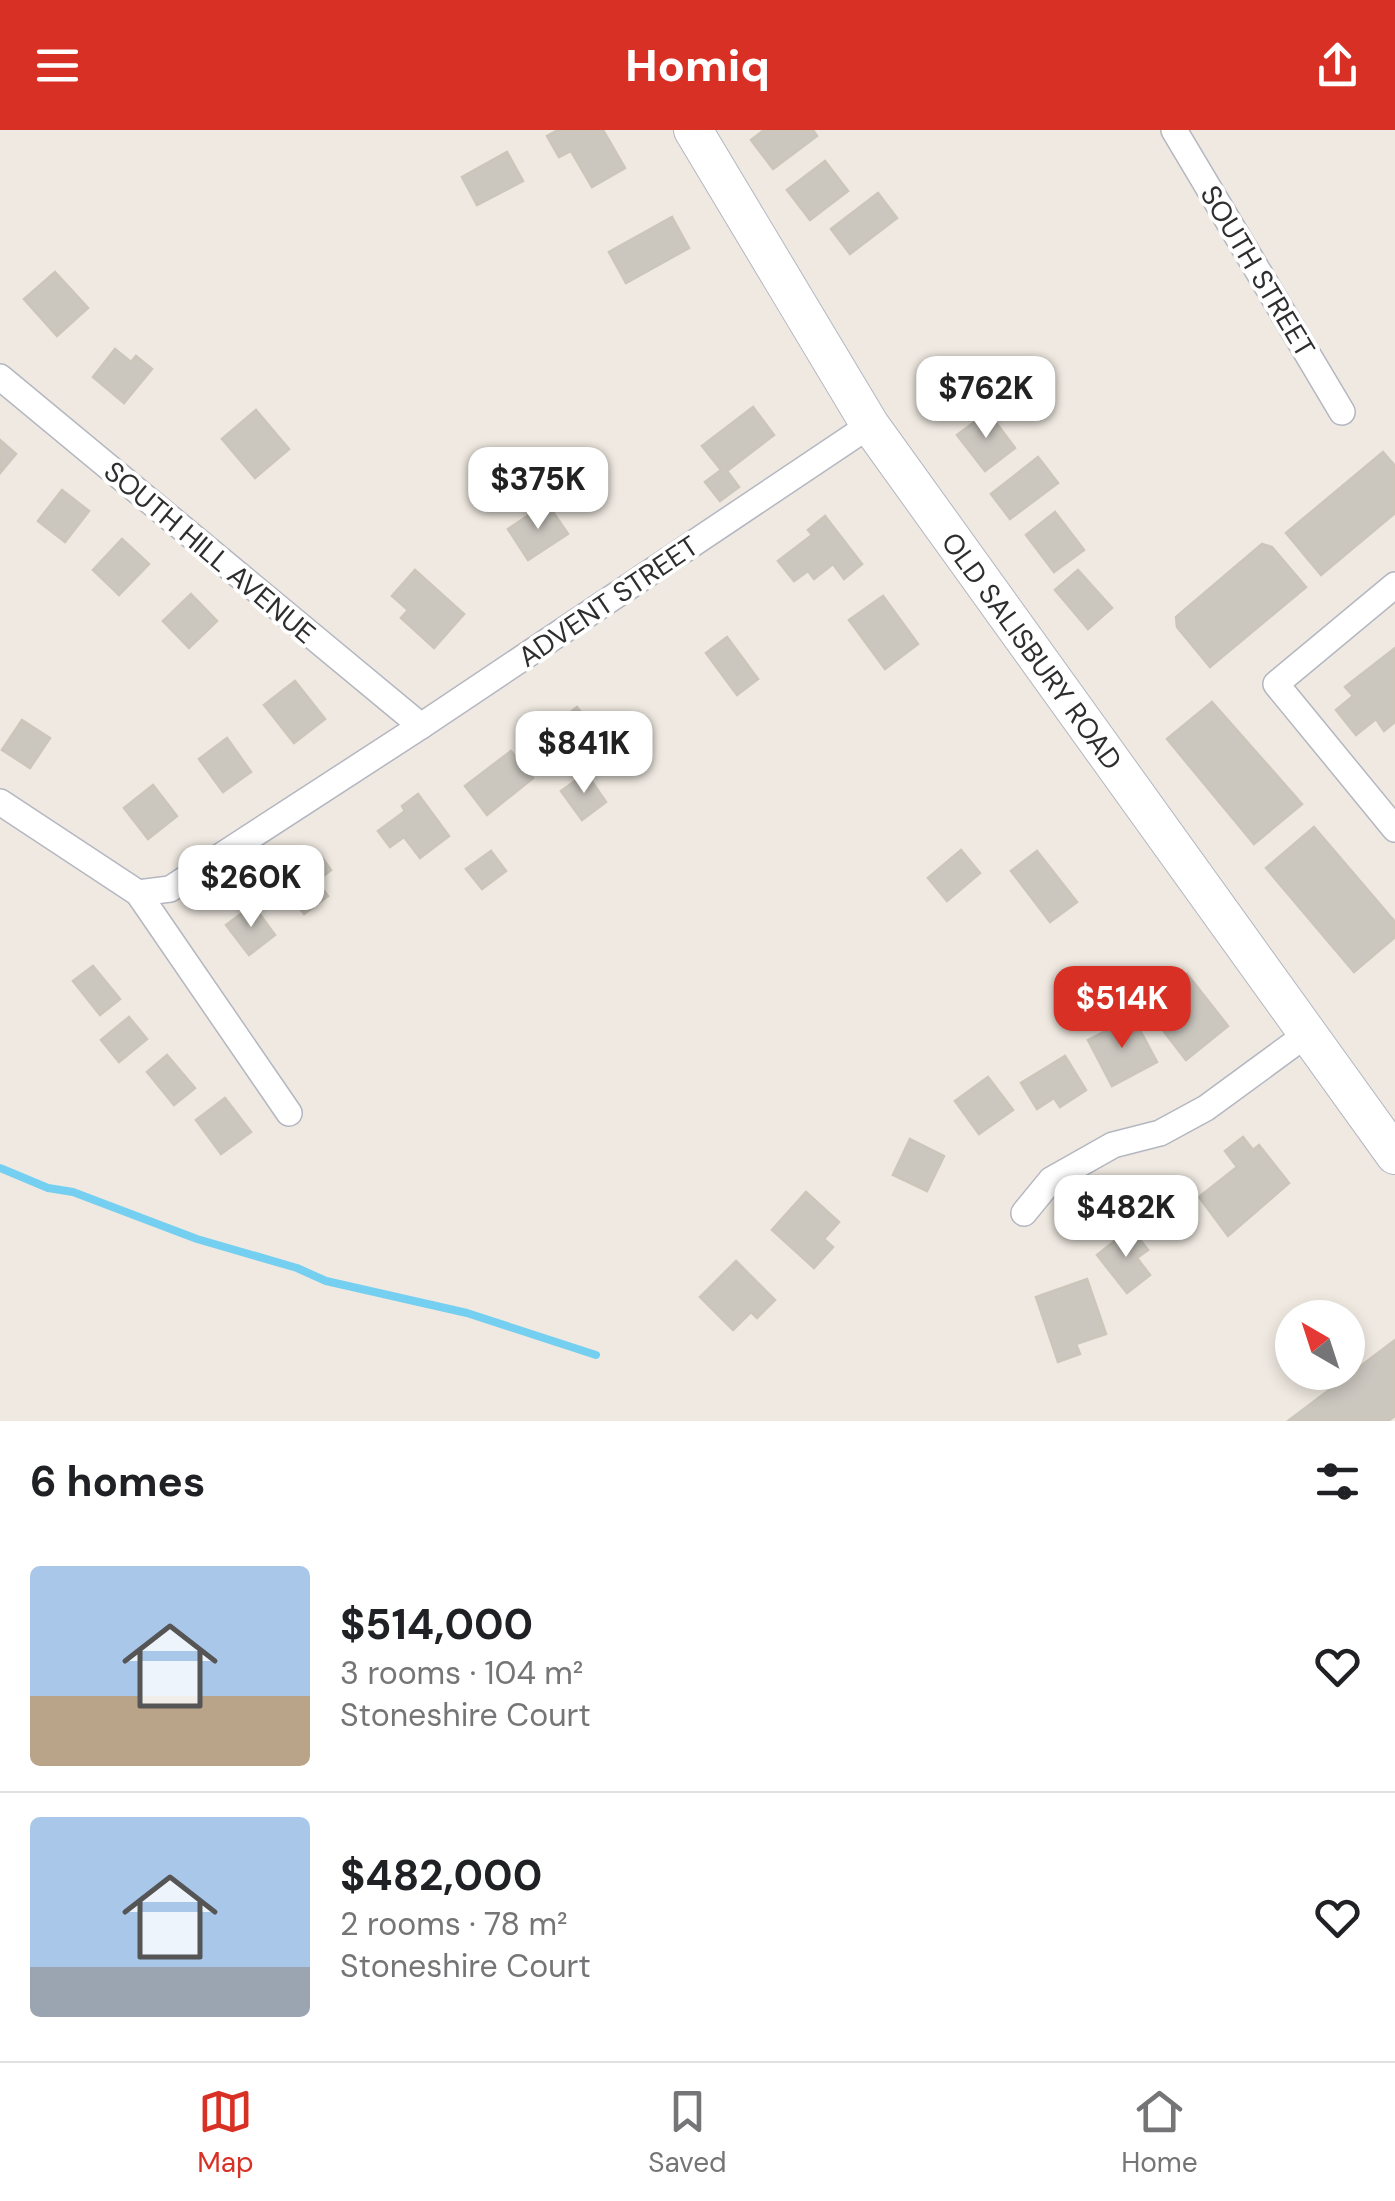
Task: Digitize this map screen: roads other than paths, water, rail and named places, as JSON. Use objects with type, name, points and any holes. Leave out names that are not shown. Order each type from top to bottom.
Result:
[{"type":"main road","name":"OLD SALISBURY ROAD","points":[[702,134],[870,426],[1395,1156]]},
{"type":"street","name":"SOUTH STREET","points":[[1174,130],[1342,412]]},
{"type":"street","name":"SOUTH HILL AVENUE","points":[[0,377],[421,726]]},
{"type":"street","name":"ADVENT STREET","points":[[138,893],[170,889],[870,426]]},
{"type":"street","points":[[1395,585],[1276,684],[1395,829]]},
{"type":"street","points":[[0,802],[138,893],[289,1113]]},
{"type":"street","points":[[1024,1213],[1052,1180],[1113,1145],[1160,1133],[1206,1108],[1307,1034]]},
{"type":"waterway","points":[[0,1168],[48,1188],[73,1192],[197,1239],[297,1268],[326,1281],[467,1313],[596,1355]]}]
